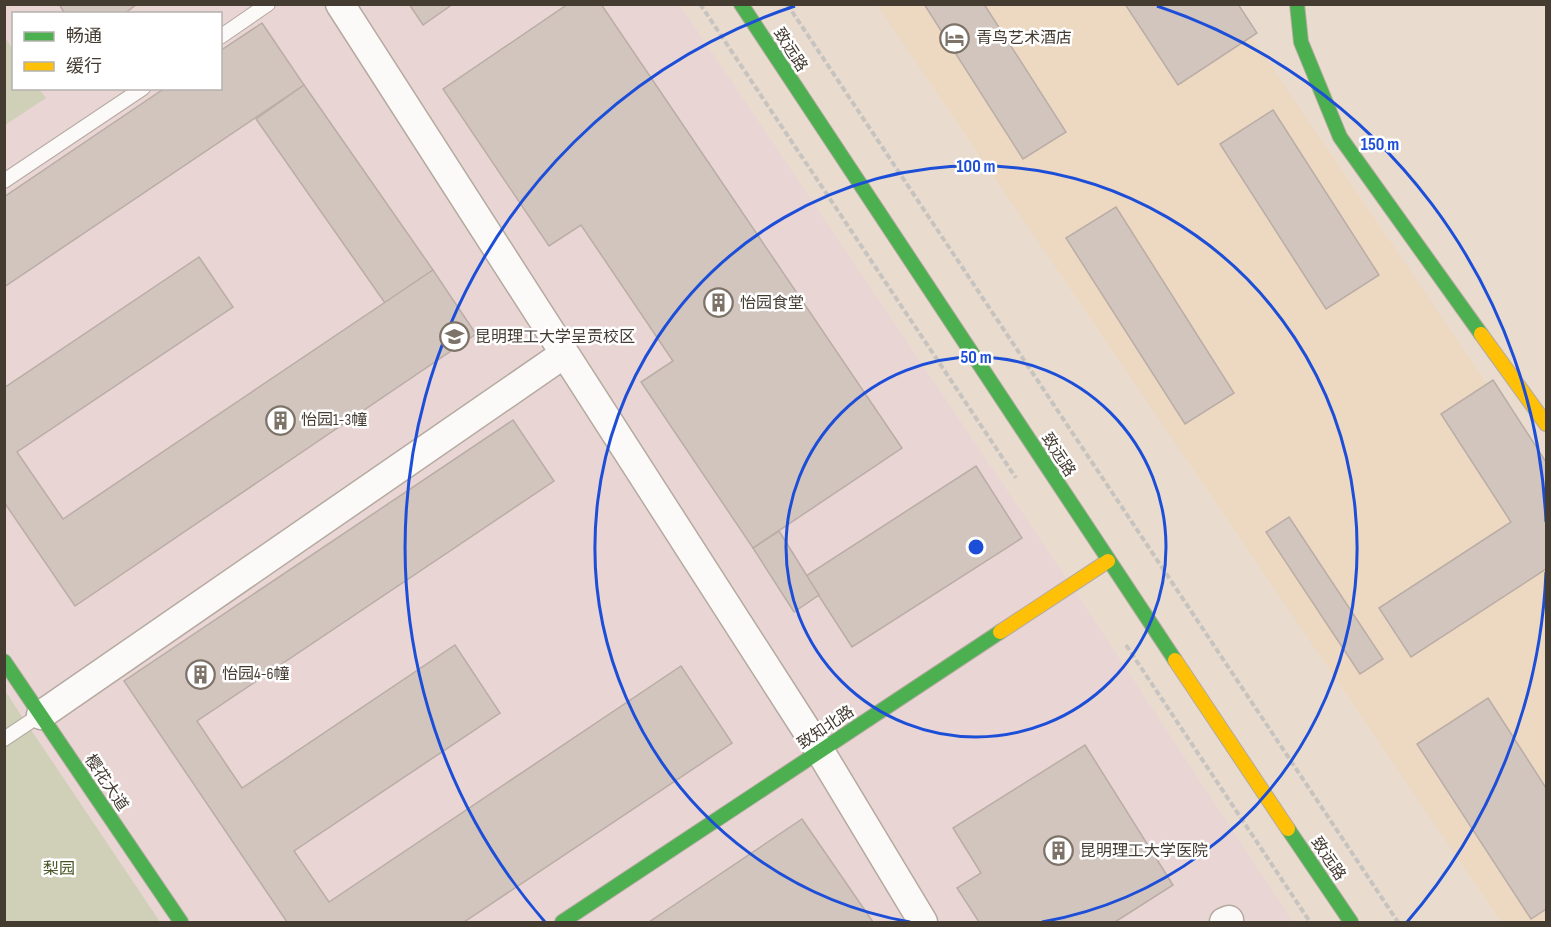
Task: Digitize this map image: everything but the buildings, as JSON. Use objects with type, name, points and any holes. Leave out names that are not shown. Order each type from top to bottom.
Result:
[{"type":"street","points":[[340,4],[820,752],[923,922]]},
{"type":"street","name":"致远路","points":[[741,4],[1108,561],[1351,922]]},
{"type":"street","points":[[1297,4],[1301,42],[1340,137],[1546,424]]},
{"type":"street","points":[[41,715],[564,354]]},
{"type":"street","name":"致知北路","points":[[562,922],[1108,561]]},
{"type":"street","name":"樱花大道","points":[[4,661],[181,922]]},
{"type":"lane","points":[[222,36],[268,4]]},
{"type":"lane","points":[[4,181],[140,90]]},
{"type":"lane","points":[[4,739],[41,715]]},
{"type":"path","points":[[700,4],[1016,479]]},
{"type":"path","points":[[787,4],[1398,922]]},
{"type":"path","points":[[1121,637],[1310,922]]},
{"type":"shaded area","name":"昆明理工大学呈贡校区","points":[[5,4],[680,5],[1071,585],[1293,922],[5,922]]},
{"type":"shaded area","points":[[877,5],[1230,5],[1546,471],[1546,922],[1501,922]]},
{"type":"green space","points":[[5,37],[12,48],[12,90],[40,90],[46,98],[5,125]]},
{"type":"green space","name":"梨园","points":[[5,691],[160,922],[5,922]]},
{"type":"traffic: fast","points":[[741,4],[1175,660]]},
{"type":"traffic: fast","points":[[1297,4],[1301,42],[1340,137],[1481,334]]},
{"type":"traffic: fast","points":[[562,922],[1000,632]]},
{"type":"traffic: fast","points":[[4,661],[181,922]]},
{"type":"traffic: fast","points":[[1288,829],[1351,922]]},
{"type":"traffic: slow","points":[[1481,334],[1546,424]]},
{"type":"traffic: slow","points":[[1000,632],[1108,561]]},
{"type":"traffic: slow","points":[[1175,660],[1288,829]]},
{"type":"place","name":"青鸟艺术酒店","points":[[955,38]]},
{"type":"place","name":"怡园食堂","points":[[719,303]]},
{"type":"place","name":"昆明理工大学呈贡校区","points":[[454,337]]},
{"type":"place","name":"怡园1-3幢","points":[[280,420]]},
{"type":"place","name":"怡园4-6幢","points":[[201,674]]},
{"type":"place","name":"昆明理工大学医院","points":[[1059,851]]}]
